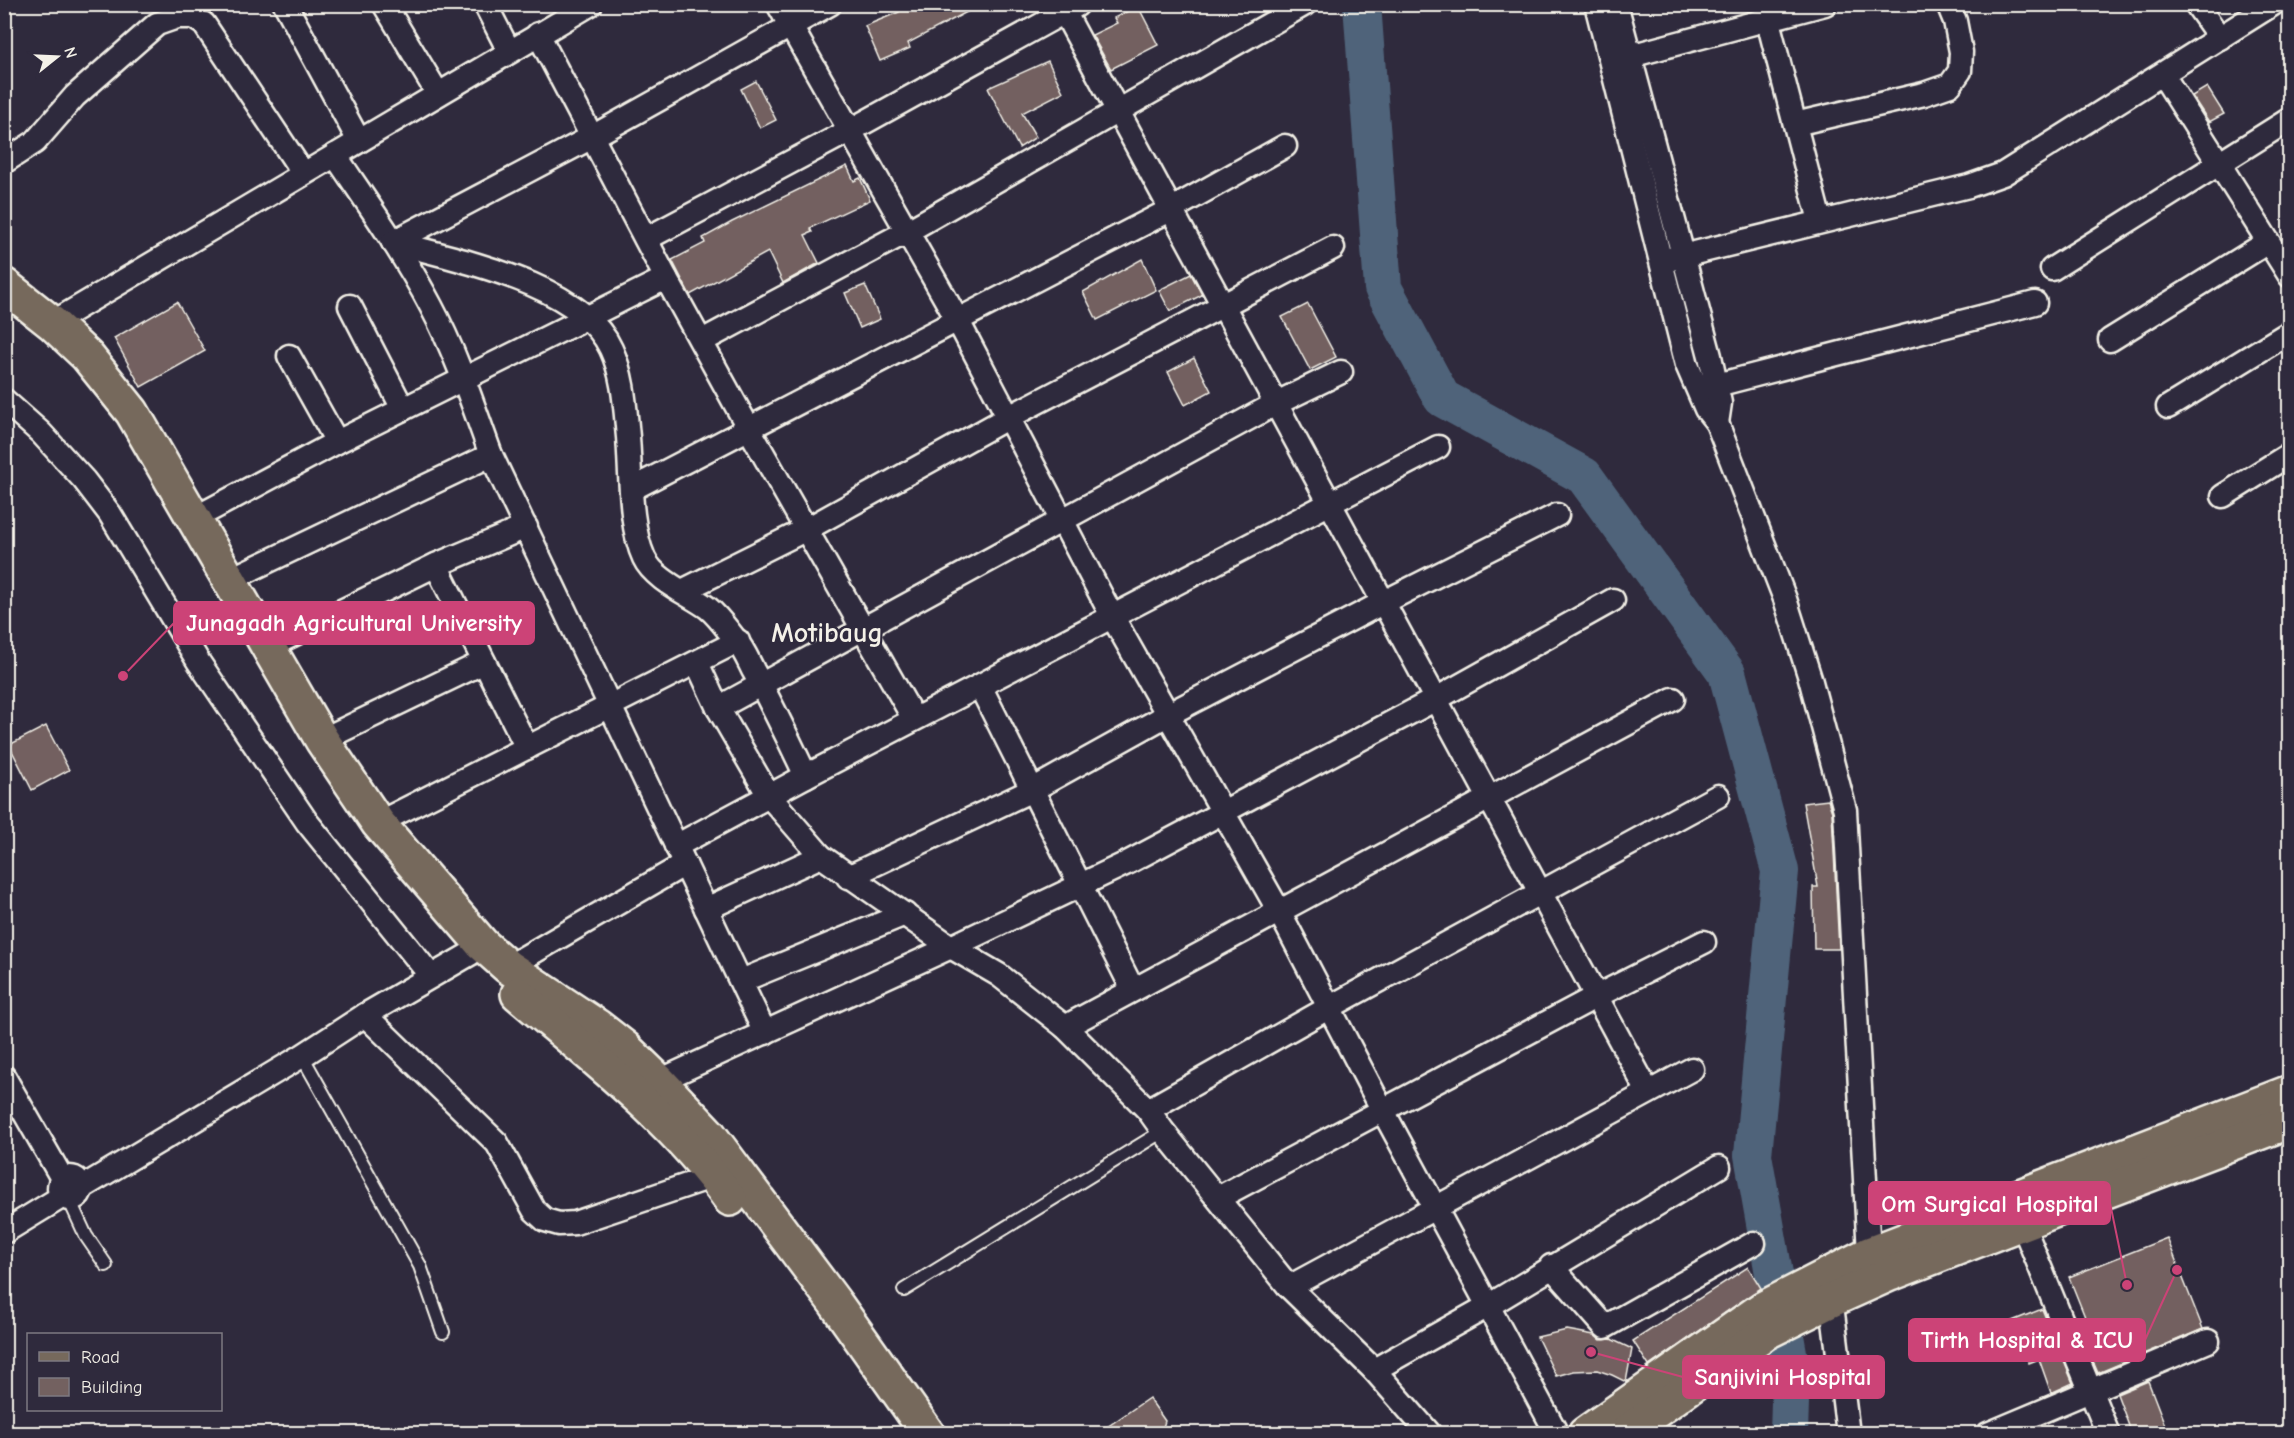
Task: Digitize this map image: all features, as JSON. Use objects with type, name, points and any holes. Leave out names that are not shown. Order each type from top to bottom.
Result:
[{"type":"main road","points":[[4,285],[52,323],[87,356],[132,412],[231,579],[322,740],[378,823],[482,944],[508,967],[597,1026],[624,1047],[659,1080],[709,1134],[836,1304],[928,1434]]},
{"type":"main road","points":[[4,307],[70,360],[101,393],[135,442],[322,764],[411,888],[470,954],[621,1082],[714,1176],[901,1434]]},
{"type":"main road","points":[[1585,1434],[1763,1321],[1823,1291],[1869,1254],[2289,1092]]},
{"type":"main road","points":[[1823,1291],[1890,1274],[2289,1120]]},
{"type":"main road","points":[[1624,1434],[1656,1423],[1763,1321]]},
{"type":"street","points":[[285,4],[359,141]]},
{"type":"street","points":[[384,4],[438,94]]},
{"type":"street","points":[[485,4],[509,51]]},
{"type":"street","points":[[52,323],[591,4]]},
{"type":"street","points":[[778,4],[958,321],[1112,616],[1279,911],[1382,1109],[1557,1434]]},
{"type":"street","points":[[393,242],[592,137],[830,4]]},
{"type":"street","points":[[702,341],[908,231],[1119,113],[1305,4]]},
{"type":"street","points":[[1596,4],[1619,58],[1707,387],[1720,402],[1717,423],[1785,599],[1810,678],[1845,810],[1869,1254]]},
{"type":"street","points":[[1616,4],[1619,58]]},
{"type":"street","points":[[1619,58],[1768,21],[1825,4]]},
{"type":"street","points":[[1795,124],[1924,94],[1950,85],[1960,71],[1961,52],[1955,21],[1948,4]]},
{"type":"street","points":[[2196,4],[2220,38]]},
{"type":"street","points":[[1672,259],[1969,186],[2003,174],[2273,4]]},
{"type":"street","points":[[646,239],[849,131],[1067,7],[1119,113],[1648,1092]]},
{"type":"street","points":[[4,162],[35,142],[75,96],[157,24],[177,17],[193,17],[204,24],[303,173]]},
{"type":"street","points":[[1768,21],[1820,221]]},
{"type":"street","points":[[538,34],[666,278],[914,719]]},
{"type":"street","points":[[2163,75],[2289,276]]},
{"type":"street","points":[[2052,269],[2289,119]]},
{"type":"street","points":[[632,489],[1172,209],[1285,146]]},
{"type":"street","points":[[335,155],[393,242],[431,307],[463,379],[491,455],[765,1033]]},
{"type":"street","points":[[393,242],[468,263],[546,290],[588,316],[610,346],[619,369],[624,398],[634,519],[644,559],[654,572],[709,609],[738,641],[806,776]]},
{"type":"street","points":[[2110,340],[2268,242]]},
{"type":"street","points":[[682,591],[807,529],[1007,418],[1333,248]]},
{"type":"street","points":[[195,518],[337,442],[666,278]]},
{"type":"street","points":[[1707,387],[2035,303]]},
{"type":"street","points":[[350,306],[403,410]]},
{"type":"street","points":[[2168,407],[2289,332]]},
{"type":"street","points":[[289,356],[337,442]]},
{"type":"street","points":[[718,708],[1277,403],[1341,372]]},
{"type":"street","points":[[4,400],[56,449],[110,514],[198,661],[307,822],[431,976]]},
{"type":"street","points":[[508,967],[769,796],[1437,447]]},
{"type":"street","points":[[2223,496],[2289,454]]},
{"type":"street","points":[[231,579],[491,455]]},
{"type":"street","points":[[848,877],[1032,790],[1169,714],[1557,515]]},
{"type":"street","points":[[268,647],[436,565],[526,527]]},
{"type":"street","points":[[436,565],[527,748]]},
{"type":"street","points":[[659,1080],[1080,887],[1436,699],[1613,600]]},
{"type":"street","points":[[378,823],[738,641]]},
{"type":"street","points":[[322,740],[484,662]]},
{"type":"street","points":[[697,663],[718,708],[769,796],[821,856],[951,947],[999,975],[1065,1027],[1148,1110],[1289,1287],[1374,1370],[1430,1434]]},
{"type":"street","points":[[980,686],[1133,990]]},
{"type":"street","points":[[1065,1027],[1673,699]]},
{"type":"street","points":[[1148,1110],[1330,1007],[1718,796]]},
{"type":"street","points":[[706,909],[821,856]]},
{"type":"street","points":[[741,981],[905,914]]},
{"type":"street","points":[[1218,1198],[1382,1109],[1704,942]]},
{"type":"street","points":[[4,1232],[69,1191],[302,1056],[365,1015],[470,954]]},
{"type":"street","points":[[365,1015],[498,1143],[524,1195],[534,1210],[545,1220],[559,1224],[576,1223],[714,1176]]},
{"type":"street","points":[[1289,1287],[1692,1069]]},
{"type":"street","points":[[4,1077],[69,1191]]},
{"type":"street","points":[[1374,1370],[1488,1306],[1719,1167]]},
{"type":"street","points":[[2022,1223],[2108,1434]]},
{"type":"street","points":[[1551,1266],[1605,1327],[1754,1243]]},
{"type":"street","points":[[1823,1291],[1848,1434]]},
{"type":"street","points":[[1988,1434],[2208,1341]]},
{"type":"lane","points":[[302,1056],[420,1266],[443,1332]]},
{"type":"lane","points":[[904,1290],[1163,1131]]},
{"type":"lane","points":[[69,1191],[86,1236],[106,1265]]},
{"type":"building","points":[[896,4],[982,4],[908,43],[910,48],[880,61],[865,26],[899,12]]},
{"type":"building","points":[[1138,6],[1158,45],[1111,69],[1092,35],[1117,23],[1114,18]]},
{"type":"building","points":[[1048,61],[1063,92],[1022,113],[1036,137],[1019,148],[988,88]]},
{"type":"building","points":[[756,81],[776,120],[760,128],[741,89]]},
{"type":"building","points":[[2207,87],[2224,114],[2209,122],[2192,96]]},
{"type":"building","points":[[847,166],[854,181],[860,178],[870,200],[810,228],[812,232],[805,235],[819,263],[783,283],[768,252],[690,295],[672,260],[705,243],[703,238],[732,222]]},
{"type":"building","points":[[1142,259],[1156,290],[1097,320],[1083,292]]},
{"type":"building","points":[[1191,274],[1202,295],[1170,311],[1159,290]]},
{"type":"building","points":[[865,285],[880,319],[860,328],[845,293]]},
{"type":"building","points":[[177,302],[205,351],[141,387],[114,338]]},
{"type":"building","points":[[1308,304],[1336,357],[1310,370],[1282,317]]},
{"type":"building","points":[[1194,358],[1211,391],[1185,405],[1168,372]]},
{"type":"building","points":[[46,726],[69,770],[32,790],[9,745]]},
{"type":"building","points":[[1828,800],[1832,812],[1839,949],[1814,949],[1813,887],[1818,887],[1803,803]]},
{"type":"building","points":[[2167,1238],[2203,1329],[2098,1373],[2088,1350],[2097,1347],[2069,1277]]},
{"type":"building","points":[[1748,1267],[1761,1288],[1649,1366],[1633,1341]]},
{"type":"building","points":[[2042,1309],[2073,1383],[2051,1393],[2039,1359],[2029,1363],[2012,1321]]},
{"type":"building","points":[[1567,1330],[1594,1335],[1600,1340],[1611,1339],[1632,1349],[1626,1382],[1597,1370],[1574,1371],[1556,1376],[1537,1337]]},
{"type":"building","points":[[2148,1381],[2165,1425],[2143,1434],[2132,1434],[2117,1394]]},
{"type":"building","points":[[1149,1398],[1165,1421],[1161,1434],[1097,1434]]},
{"type":"waterway","points":[[1362,4],[1383,288],[1442,398],[1584,476],[1727,673],[1780,871],[1753,1155],[1791,1370],[1789,1434]]},
{"type":"place","name":"Junagadh Agricultural University","points":[[123,676]]},
{"type":"place","name":"Tirth Hospital & ICU","points":[[2177,1270]]},
{"type":"place","name":"Om Surgical Hospital","points":[[2127,1285]]},
{"type":"place","name":"Sanjivini Hospital","points":[[1591,1352]]},
{"type":"district","name":"Motibaug","points":[[827,632]]}]
